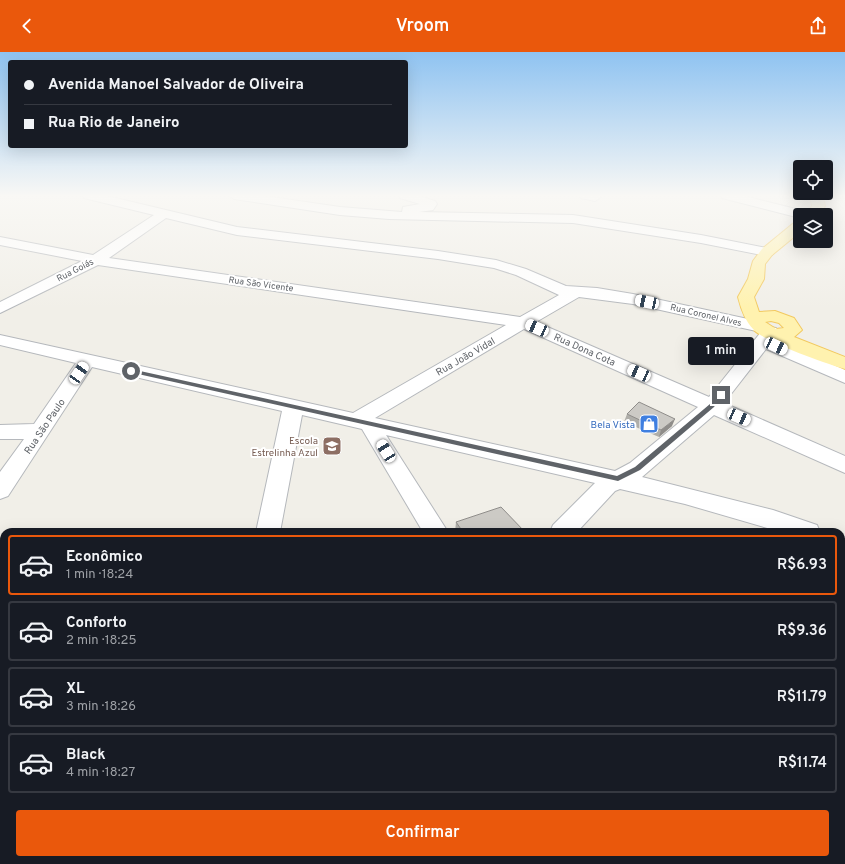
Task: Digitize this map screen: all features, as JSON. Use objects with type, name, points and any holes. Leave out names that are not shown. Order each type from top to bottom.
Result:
[{"type":"main road","points":[[790,233],[767,252],[758,264],[756,278],[746,297],[749,308],[766,328],[820,355],[845,363]]},
{"type":"main road","points":[[756,278],[763,298],[766,328]]},
{"type":"main road","points":[[766,328],[787,334],[791,333],[793,328],[821,345],[845,356]]},
{"type":"street","name":"Rua Goiás","points":[[0,308],[96,260],[136,233]]},
{"type":"street","name":"Rua Coronel Alves","points":[[251,233],[328,243],[438,254],[496,264],[522,272],[559,290],[597,293],[633,299],[766,328],[845,378]]},
{"type":"street","points":[[662,233],[767,252]]},
{"type":"street","name":"Rua São Vicente","points":[[0,241],[96,260],[523,322]]},
{"type":"street","name":"Rua João Vidal","points":[[362,422],[523,322],[576,292]]},
{"type":"street","name":"Rua Dona Cota","points":[[523,322],[845,465]]},
{"type":"street","points":[[566,528],[607,485],[638,469],[712,406],[766,328]]},
{"type":"street","points":[[0,340],[87,361],[618,479],[685,495],[773,519],[797,528]]},
{"type":"street","name":"Rua São Paulo","points":[[0,490],[87,361]]},
{"type":"street","points":[[269,528],[293,407]]},
{"type":"street","points":[[362,422],[433,528]]},
{"type":"street","points":[[0,432],[40,431]]},
{"type":"building","points":[[639,402],[675,419],[661,430],[627,414]]},
{"type":"building","points":[[501,507],[521,528],[460,528],[456,522]]},
{"type":"place","name":"Bela Vista","points":[[649,424]]},
{"type":"place","name":"Escola Estrelinha Azul","points":[[332,446]]},
{"type":"route","points":[[131,371],[618,479],[638,469],[712,406],[721,395]]}]
